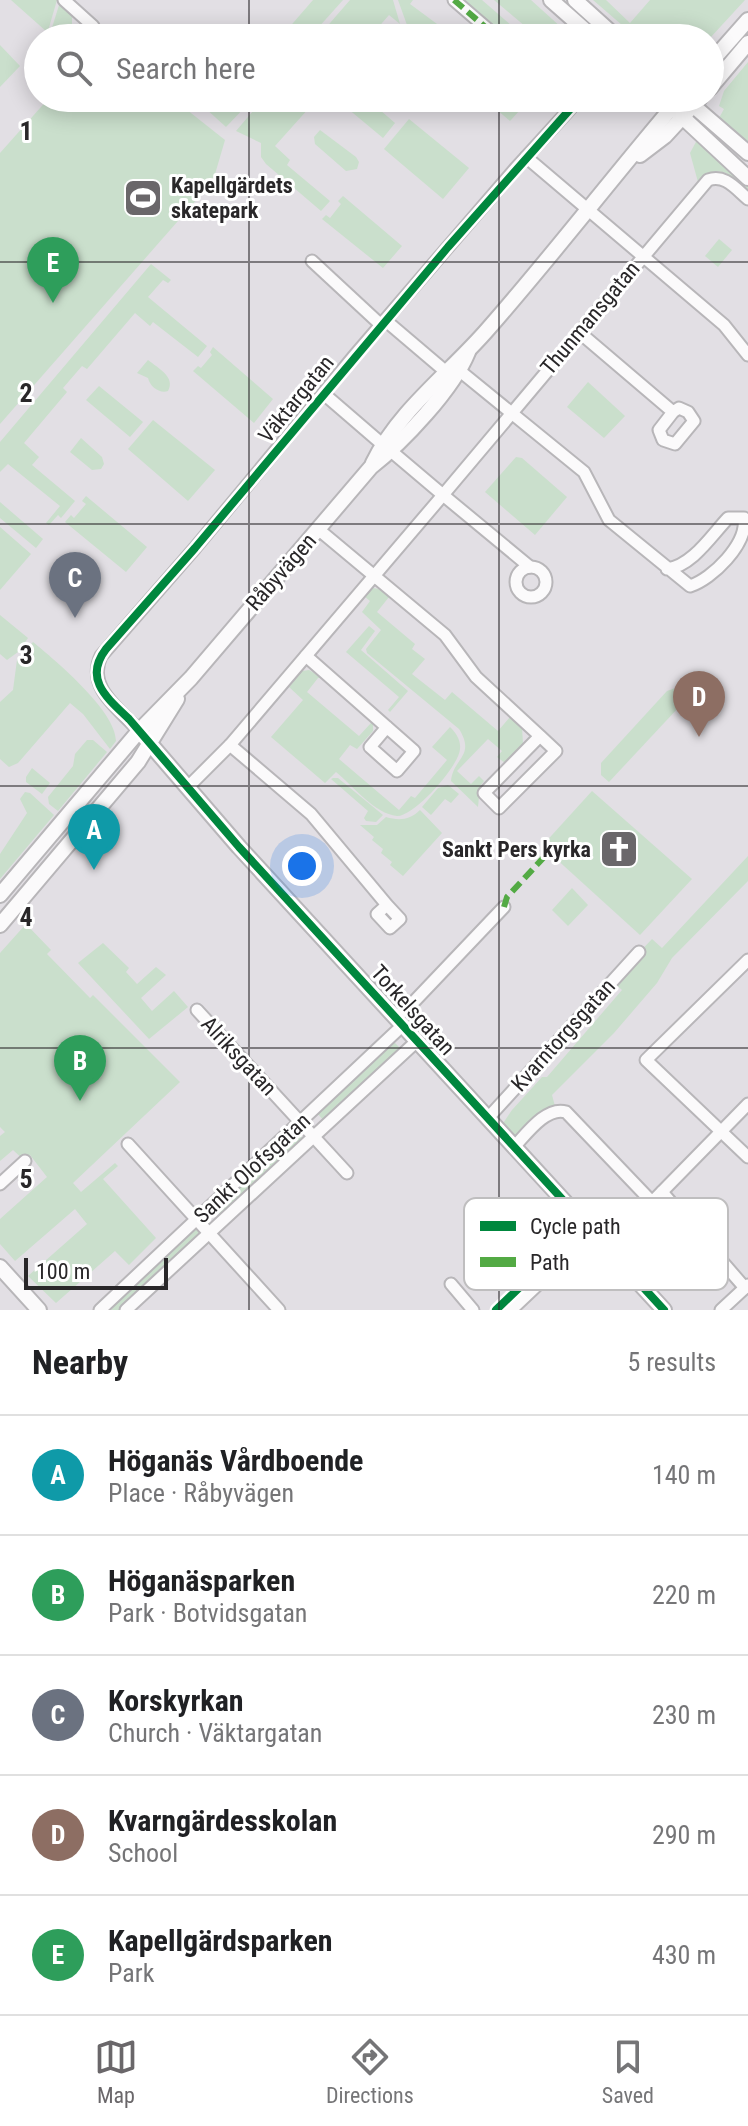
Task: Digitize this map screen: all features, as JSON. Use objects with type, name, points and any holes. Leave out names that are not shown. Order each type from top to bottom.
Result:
[{"type":"main road","points":[[551,0],[578,24]]},
{"type":"main road","points":[[575,0],[602,24]]},
{"type":"main road","points":[[724,47],[748,20]]},
{"type":"main road","points":[[724,71],[748,43]]},
{"type":"main road","name":"Råbyvägen","points":[[0,895],[139,731],[191,678],[387,448],[445,371],[468,352],[590,210],[657,123],[671,112]]},
{"type":"main road","points":[[690,112],[748,178]]},
{"type":"main road","points":[[694,112],[748,153]]},
{"type":"main road","name":"Råbyvägen","points":[[387,448],[460,371],[468,352]]},
{"type":"main road","name":"Råbyvägen","points":[[0,925],[138,762],[191,678]]},
{"type":"main road","name":"Torkelsgatan","points":[[139,731],[562,1198]]},
{"type":"main road","points":[[0,1267],[39,1310]]},
{"type":"main road","name":"Torkelsgatan","points":[[646,1290],[664,1310]]},
{"type":"street","points":[[64,0],[91,24]]},
{"type":"street","points":[[454,0],[482,24]]},
{"type":"street","name":"Väktargatan","points":[[139,731],[110,701],[98,683],[97,665],[101,656],[564,112]]},
{"type":"street","points":[[526,157],[724,325],[748,355]]},
{"type":"street","name":"Thunmansgatan","points":[[188,787],[230,745],[708,180],[716,177],[725,179],[748,199]]},
{"type":"street","points":[[312,261],[445,371]]},
{"type":"street","points":[[579,332],[673,412]]},
{"type":"street","points":[[460,371],[584,472],[609,520],[667,569],[690,586],[703,582],[746,537],[744,518],[728,518],[679,568],[667,569]]},
{"type":"street","name":"Väktargatan","points":[[324,394],[443,495]]},
{"type":"street","points":[[443,495],[530,567]]},
{"type":"street","points":[[318,529],[445,635],[476,677],[540,736],[556,751],[499,808],[484,793],[540,736]]},
{"type":"street","points":[[306,656],[387,727]]},
{"type":"street","points":[[230,745],[311,814],[387,905]]},
{"type":"street","name":"Sankt Olofsgatan","points":[[100,1310],[301,1122],[504,907]]},
{"type":"street","name":"Kvarntorgsgatan","points":[[488,1118],[639,952]]},
{"type":"street","points":[[748,960],[646,1060],[748,1157]]},
{"type":"street","name":"Alriksgatan","points":[[197,1010],[347,1173]]},
{"type":"street","name":"Sankt Olofsgatan","points":[[126,1310],[417,1041]]},
{"type":"street","points":[[656,1198],[748,1104]]},
{"type":"street","points":[[515,1146],[551,1112],[561,1110],[648,1198]]},
{"type":"street","points":[[128,1144],[279,1310]]},
{"type":"street","points":[[0,1184],[25,1161]]},
{"type":"street","points":[[662,1192],[667,1198]]},
{"type":"street","points":[[721,1310],[747,1286],[728,1265]]},
{"type":"street","points":[[451,1284],[473,1310]]},
{"type":"street","points":[[511,1310],[532,1290]]},
{"type":"green space","points":[[11,0],[57,0],[50,24],[38,24]]},
{"type":"green space","points":[[313,0],[343,0],[322,24],[292,24]]},
{"type":"green space","points":[[350,0],[393,0],[400,24],[389,15],[381,24],[329,24]]},
{"type":"green space","points":[[398,0],[413,0],[410,4],[437,24],[407,24]]},
{"type":"green space","points":[[457,0],[482,0],[510,24],[485,24]]},
{"type":"green space","points":[[494,0],[531,0],[558,24],[522,24]]},
{"type":"green space","points":[[593,0],[606,0],[630,23],[650,0],[745,0],[723,24],[621,24]]},
{"type":"green space","points":[[60,2],[72,16],[72,24],[53,24]]},
{"type":"green space","points":[[0,45],[20,66],[0,87]]},
{"type":"green space","points":[[748,62],[748,144],[719,118],[724,112],[724,91]]},
{"type":"green space","points":[[37,112],[190,112],[225,140],[213,181],[0,424],[0,153]]},
{"type":"green space","points":[[209,112],[240,112],[226,127]]},
{"type":"green space","points":[[252,112],[305,112],[275,146],[290,160],[287,165],[330,201],[321,211],[266,164],[261,157],[261,143],[236,131]]},
{"type":"green space","points":[[352,112],[382,112],[395,123],[383,138]]},
{"type":"green space","points":[[499,112],[518,112],[510,121]]},
{"type":"green space","points":[[409,119],[469,168],[443,199],[384,149]]},
{"type":"green space","points":[[320,130],[356,157],[359,162],[357,169],[346,171],[315,144],[314,137]]},
{"type":"green space","points":[[697,140],[748,185],[748,191],[730,175],[719,172],[698,182],[690,153]]},
{"type":"green space","points":[[343,196],[402,246],[383,268],[322,219],[326,215],[330,218]]},
{"type":"green space","points":[[719,239],[732,250],[718,267],[705,256]]},
{"type":"green space","points":[[151,264],[171,280],[168,283],[163,280],[148,297],[207,346],[198,357],[153,322],[150,326],[135,313],[87,369],[82,366],[63,388],[67,392],[24,443],[39,457],[32,465],[75,501],[61,518],[58,515],[49,525],[46,523],[60,506],[8,464],[0,472],[0,442]]},
{"type":"green space","points":[[213,347],[273,399],[254,423],[193,371],[198,366],[201,368],[212,355]]},
{"type":"green space","points":[[148,360],[168,377],[168,391],[156,389],[148,378],[137,373]]},
{"type":"green space","points":[[588,382],[625,416],[604,438],[567,407]]},
{"type":"green space","points":[[99,386],[143,422],[130,437],[86,400]]},
{"type":"green space","points":[[153,420],[215,470],[188,501],[128,449]]},
{"type":"green space","points":[[81,438],[102,457],[104,464],[101,469],[92,470],[70,452]]},
{"type":"green space","points":[[516,457],[522,458],[567,497],[535,535],[485,492]]},
{"type":"green space","points":[[86,496],[147,547],[126,572],[65,522],[71,515],[74,518],[86,504],[82,501]]},
{"type":"green space","points":[[0,502],[43,539],[36,548],[0,518]]},
{"type":"green space","points":[[0,527],[31,554],[0,590]]},
{"type":"green space","points":[[373,588],[389,597],[377,612],[415,644],[412,649],[425,659],[412,674],[445,700],[452,692],[498,731],[510,717],[522,727],[523,744],[505,763],[497,757],[502,751],[488,739],[457,771],[471,784],[479,776],[484,781],[480,786],[478,807],[451,781],[465,745],[459,729],[367,653],[366,649],[381,630],[362,612],[370,601],[364,596]]},
{"type":"green space","points":[[0,615],[28,638],[18,652],[7,660],[0,654]]},
{"type":"green space","points":[[369,626],[375,631],[361,650],[408,691],[390,712],[388,710],[399,697],[346,652]]},
{"type":"green space","points":[[33,642],[96,702],[113,729],[116,741],[110,749],[83,714],[70,703],[18,763],[9,767],[0,759],[0,702],[13,690],[17,660]]},
{"type":"green space","points":[[309,670],[322,678],[318,678],[307,692],[359,736],[373,724],[373,731],[357,749],[350,745],[339,759],[399,810],[411,796],[415,798],[447,760],[432,747],[450,727],[460,743],[458,757],[424,800],[405,814],[389,814],[373,805],[336,772],[325,783],[271,737],[303,700],[289,687],[302,671]]},
{"type":"green space","points":[[684,685],[693,692],[609,782],[601,775],[601,763],[667,691]]},
{"type":"green space","points":[[87,740],[93,740],[107,752],[58,811],[49,804],[48,797],[73,766],[75,754]]},
{"type":"green space","points":[[32,768],[50,783],[42,794],[26,782]]},
{"type":"green space","points":[[333,778],[338,778],[383,815],[376,822],[366,821],[364,818],[368,811]]},
{"type":"green space","points":[[448,785],[459,794],[451,803],[445,799],[431,815],[422,807],[438,788]]},
{"type":"green space","points":[[592,791],[692,879],[640,935],[542,846]]},
{"type":"green space","points":[[25,792],[54,815],[0,879],[0,854],[27,813],[20,799]]},
{"type":"green space","points":[[420,810],[442,833],[403,876],[381,853],[383,849],[372,840],[374,837],[360,825],[377,825],[386,817],[404,819]]},
{"type":"green space","points":[[748,856],[748,881],[672,958],[657,983],[614,1033],[552,1095],[556,1110],[515,1146],[499,1129],[512,1110],[542,1077],[547,1077],[622,990],[612,981],[652,939],[662,948]]},
{"type":"green space","points":[[572,888],[588,905],[568,926],[552,910]]},
{"type":"green space","points":[[26,924],[51,950],[47,954],[180,1082],[73,1183],[81,1192],[115,1163],[118,1166],[103,1179],[156,1238],[129,1265],[115,1251],[56,1303],[28,1276],[87,1224],[75,1209],[15,1261],[0,1244],[0,1219],[47,1177],[30,1155],[25,1161],[13,1150],[0,1161],[0,1136],[5,1132],[0,1127],[0,953]]},
{"type":"green space","points":[[103,943],[129,968],[126,972],[137,984],[156,967],[166,975],[141,998],[152,1011],[174,991],[188,1007],[149,1039],[78,963]]},
{"type":"green space","points":[[394,1042],[403,1051],[325,1122],[317,1113]]},
{"type":"green space","points":[[297,1133],[303,1140],[222,1217],[213,1208]]},
{"type":"green space","points":[[195,1228],[200,1232],[198,1238],[120,1310],[111,1310],[134,1282]]},
{"type":"marked path","points":[[454,0],[482,24]]},
{"type":"marked path","points":[[504,907],[507,897],[546,855]]},
{"type":"cycle path","points":[[561,1198],[239,847],[106,696],[97,679],[97,670],[106,649],[448,247],[568,112]]},
{"type":"cycle path","points":[[496,1310],[517,1290]]},
{"type":"cycle path","points":[[646,1290],[664,1310]]},
{"type":"place","name":"Kapellgärdets skatepark","points":[[143,198]]},
{"type":"place","name":"Kapellgärdsparken","points":[[53,303]]},
{"type":"place","name":"Korskyrkan","points":[[75,618]]},
{"type":"place","name":"Kvarngärdesskolan","points":[[699,737]]},
{"type":"place","name":"Sankt Pers kyrka","points":[[619,849]]},
{"type":"place","name":"Höganäs Vårdboende","points":[[94,870]]},
{"type":"place","name":"Höganäsparken","points":[[80,1101]]}]
